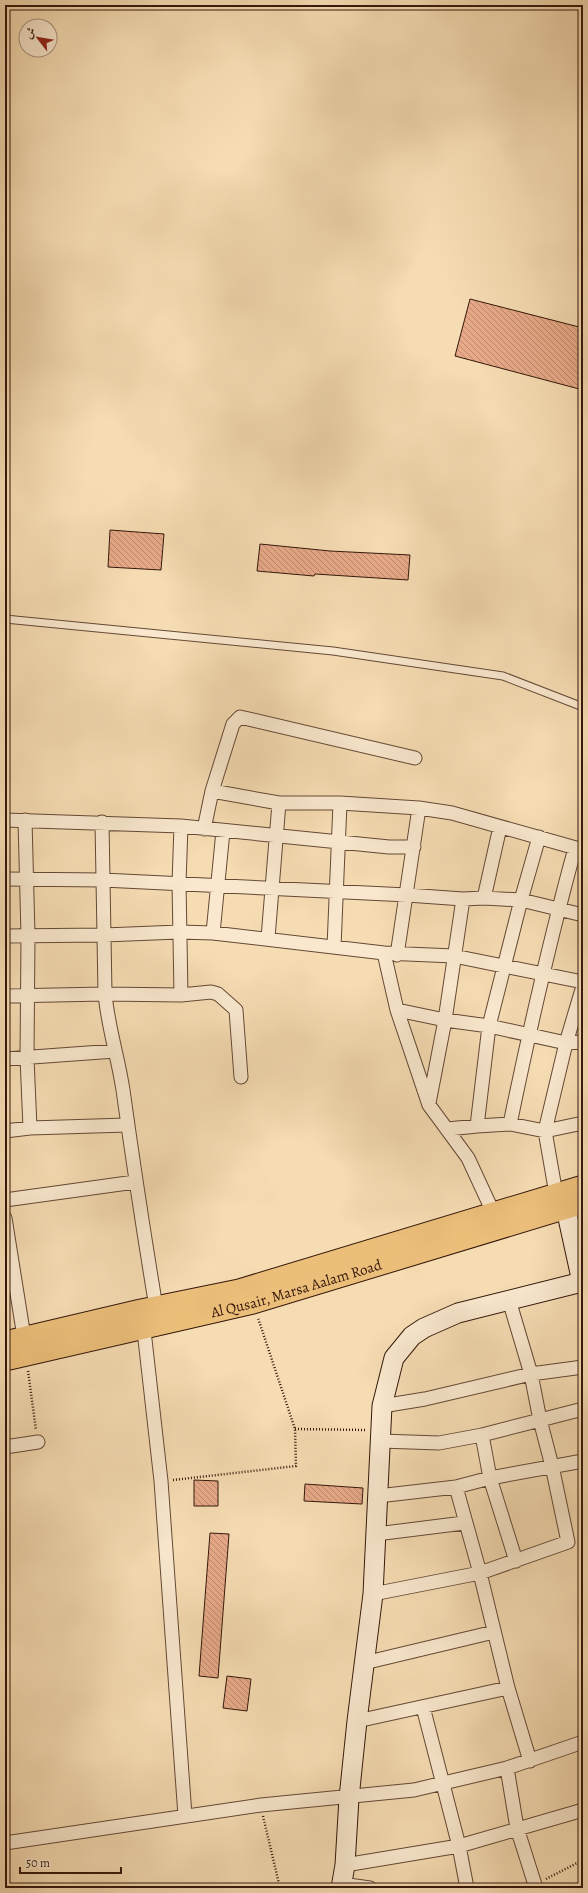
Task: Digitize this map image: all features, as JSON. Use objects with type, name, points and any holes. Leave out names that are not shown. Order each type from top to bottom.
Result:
[{"type":"main road","name":"Al Qusair, Marsa Aalam Road","points":[[147,1315],[253,1303],[568,1202],[583,1186]]},
{"type":"main road","name":"Al Qusair, Marsa Aalam Road","points":[[5,1360],[18,1345],[147,1315],[239,1290],[494,1212],[568,1202]]},
{"type":"street","points":[[204,829],[212,791],[233,724],[240,717],[415,758]]},
{"type":"street","points":[[212,791],[279,803],[340,803],[419,808],[452,813],[579,849],[559,909],[528,1036],[510,1124]]},
{"type":"street","points":[[268,938],[275,836],[279,803]]},
{"type":"street","points":[[334,947],[337,842],[340,803]]},
{"type":"street","points":[[397,955],[419,808]]},
{"type":"street","points":[[5,820],[102,822],[182,826],[389,847],[414,847]]},
{"type":"street","points":[[25,820],[25,879],[28,936],[26,996],[27,1058],[30,1128]]},
{"type":"street","points":[[102,822],[105,994],[108,1021],[123,1088],[135,1182],[161,1481],[185,1816]]},
{"type":"street","points":[[181,995],[179,883],[182,826]]},
{"type":"street","points":[[484,898],[500,827]]},
{"type":"street","points":[[213,933],[223,831]]},
{"type":"street","points":[[476,1126],[489,1026],[521,900],[539,837]]},
{"type":"street","points":[[5,879],[103,880],[179,883],[463,899],[484,898],[521,900],[583,915]]},
{"type":"street","points":[[429,1105],[445,1020],[463,899]]},
{"type":"street","points":[[5,936],[104,936],[179,932],[213,933],[268,938],[384,954],[454,956],[505,965],[583,982]]},
{"type":"street","points":[[384,954],[397,1010],[429,1105],[468,1158],[494,1212]]},
{"type":"street","points":[[370,1888],[341,1886],[345,1865],[349,1798],[357,1721],[373,1594],[382,1406],[394,1358],[412,1336],[424,1328],[458,1313],[509,1300],[582,1285],[568,1202],[545,1131],[566,1043],[583,986]]},
{"type":"street","points":[[5,996],[105,994],[181,995],[211,992],[218,994],[236,1010],[241,1077]]},
{"type":"street","points":[[397,1010],[445,1020],[489,1026],[528,1036],[566,1043],[583,1042]]},
{"type":"street","points":[[5,1059],[115,1051]]},
{"type":"street","points":[[448,1129],[510,1124],[545,1131],[583,1123]]},
{"type":"street","points":[[5,1131],[30,1128],[127,1125]]},
{"type":"street","points":[[5,1200],[135,1182]]},
{"type":"street","points":[[5,1218],[18,1345]]},
{"type":"street","points":[[373,1594],[480,1573],[568,1542],[531,1374],[509,1300]]},
{"type":"street","points":[[382,1406],[425,1399],[531,1374],[583,1367]]},
{"type":"street","points":[[381,1436],[439,1443],[482,1435],[583,1409]]},
{"type":"street","points":[[482,1435],[490,1478],[516,1561]]},
{"type":"street","points":[[5,1447],[38,1442]]},
{"type":"street","points":[[378,1496],[456,1487],[490,1478],[583,1461]]},
{"type":"street","points":[[456,1487],[464,1523],[480,1573],[508,1688],[530,1761]]},
{"type":"street","points":[[376,1534],[464,1523]]},
{"type":"street","points":[[364,1663],[494,1632]]},
{"type":"street","points":[[357,1721],[508,1688]]},
{"type":"street","points":[[423,1707],[444,1784],[459,1846],[467,1888]]},
{"type":"street","points":[[5,1843],[261,1805],[349,1798],[414,1790],[507,1768],[583,1742]]},
{"type":"street","points":[[507,1768],[517,1828],[531,1887]]},
{"type":"street","points":[[345,1865],[459,1846],[517,1828],[582,1812]]},
{"type":"lane","points":[[5,619],[332,651],[503,676],[583,707]]},
{"type":"path","points":[[161,1481],[296,1466],[295,1429],[253,1303]]},
{"type":"path","points":[[18,1345],[38,1442]]},
{"type":"path","points":[[295,1429],[381,1436]]},
{"type":"path","points":[[261,1805],[280,1888]]},
{"type":"path","points":[[531,1887],[583,1860]]},
{"type":"building","points":[[470,299],[583,328],[583,390],[455,356]]},
{"type":"building","points":[[110,530],[164,534],[161,570],[108,567]]},
{"type":"building","points":[[260,544],[330,551],[410,555],[408,580],[315,574],[314,576],[257,571]]},
{"type":"building","points":[[194,1480],[218,1481],[218,1506],[194,1506]]},
{"type":"building","points":[[305,1484],[363,1488],[362,1504],[304,1501]]},
{"type":"building","points":[[210,1533],[229,1534],[218,1678],[199,1676]]},
{"type":"building","points":[[227,1676],[251,1679],[247,1711],[223,1708]]}]
